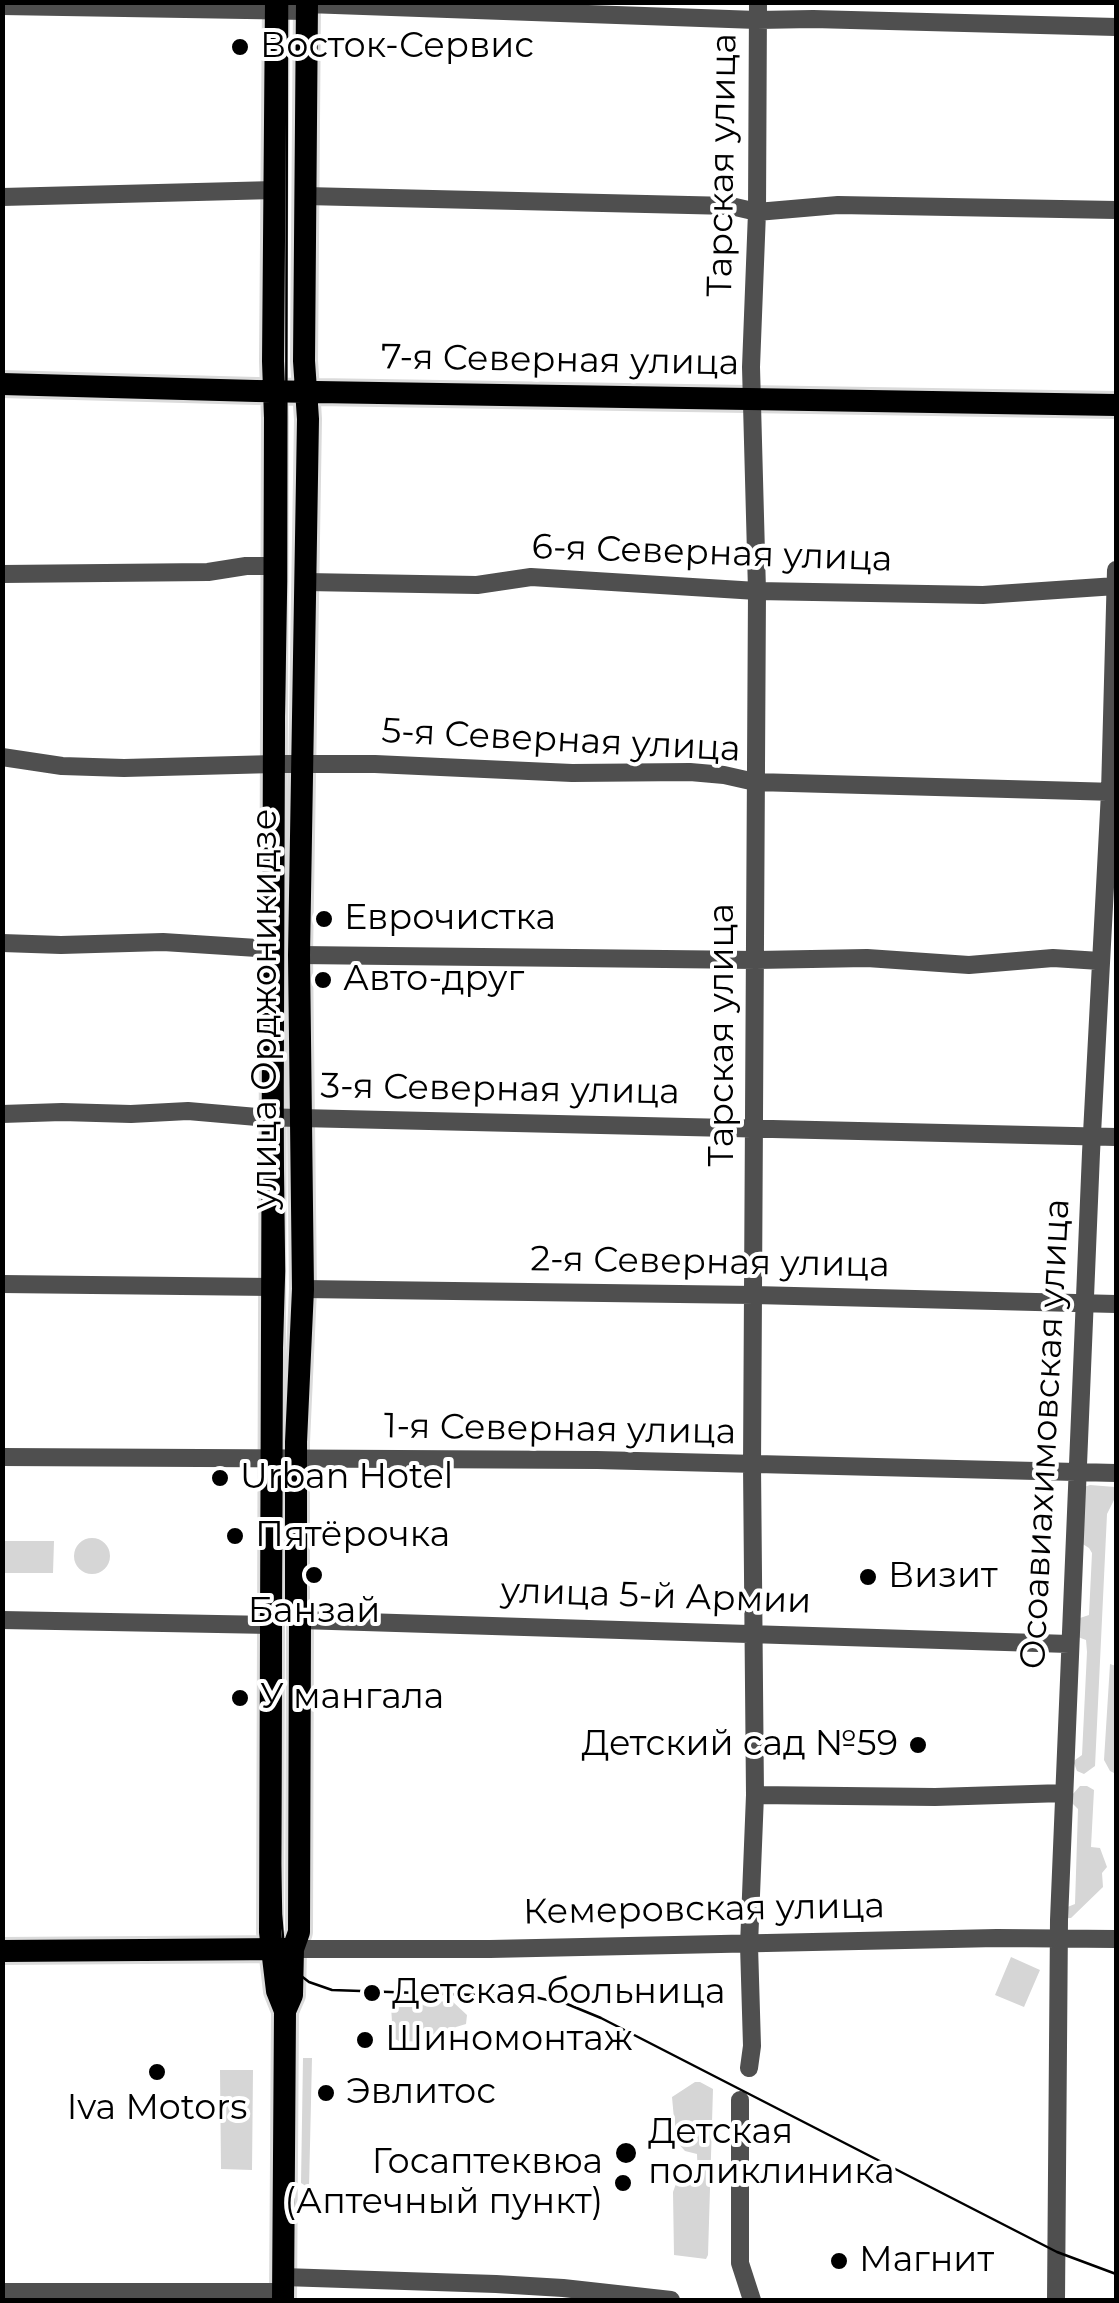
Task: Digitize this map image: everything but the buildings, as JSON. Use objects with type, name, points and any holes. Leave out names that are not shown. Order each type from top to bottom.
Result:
[{"type":"main road","name":"улица Орджоникидзе","points":[[276,6],[271,1625],[283,1949],[293,1990],[286,2011],[283,2290]]},
{"type":"main road","name":"улица Орджоникидзе","points":[[283,1949],[299,1932],[296,1459],[303,1288],[299,955],[308,419],[304,361],[307,6]]},
{"type":"main road","name":"7-я Северная улица","points":[[2,384],[1116,405]]},
{"type":"main road","name":"Кемеровская улица","points":[[2,1951],[283,1949]]},
{"type":"street","points":[[2,6],[757,11],[813,19],[1116,27]]},
{"type":"street","name":"Тарская улица","points":[[748,2068],[752,2046],[749,1944],[754,1794],[757,591],[752,399],[757,11]]},
{"type":"street","points":[[2,197],[275,190]]},
{"type":"street","points":[[305,196],[731,206],[757,212],[838,205],[1116,210]]},
{"type":"street","points":[[2,574],[208,572],[274,566]]},
{"type":"street","name":"Осоавиахимовская улица","points":[[1056,2300],[1058,1940],[1100,961],[1113,792],[1116,570]]},
{"type":"street","name":"6-я Северная улица","points":[[306,582],[477,586],[531,577],[757,591],[983,595],[1116,586]]},
{"type":"street","name":"5-я Северная улица","points":[[2,758],[62,766],[124,768],[375,764],[572,773],[690,772],[724,774],[755,782],[1113,792]]},
{"type":"street","points":[[2,943],[61,946],[163,942],[273,948]]},
{"type":"street","points":[[299,955],[867,958],[968,965],[1053,958],[1100,961]]},
{"type":"street","name":"3-я Северная улица","points":[[2,1114],[188,1111],[299,1118],[1116,1136]]},
{"type":"street","points":[[2,1284],[272,1287]]},
{"type":"street","name":"2-я Северная улица","points":[[303,1288],[1116,1304]]},
{"type":"street","name":"1-я Северная улица","points":[[2,1458],[597,1460],[1116,1473]]},
{"type":"street","points":[[2,1620],[271,1625]]},
{"type":"street","name":"улица 5-й Армии","points":[[300,1620],[1069,1644]]},
{"type":"street","points":[[754,1794],[1064,1793]]},
{"type":"street","name":"Кемеровская улица","points":[[283,1949],[1116,1939]]},
{"type":"street","points":[[740,2100],[740,2263],[752,2300]]},
{"type":"street","points":[[2,2292],[283,2290],[415,2280],[562,2288],[671,2300]]},
{"type":"shaded area","points":[[1084,1487],[1115,1487],[1107,1514],[1095,1766],[1084,1774],[1077,1771],[1074,1763],[1082,1755],[1087,1652],[1086,1640],[1078,1637],[1080,1618],[1089,1615],[1092,1553],[1078,1541]]},
{"type":"shaded area","points":[[92,1538],[105,1543],[110,1556],[105,1569],[92,1574],[79,1569],[74,1556],[79,1543]]},
{"type":"shaded area","points":[[3,1541],[54,1541],[53,1573],[3,1573]]},
{"type":"shaded area","points":[[1110,1664],[1116,1666],[1116,1774],[1104,1760]]},
{"type":"shaded area","points":[[1080,1786],[1094,1790],[1091,1847],[1100,1848],[1107,1867],[1102,1873],[1103,1887],[1071,1918],[1064,1918],[1065,1908],[1075,1904],[1078,1809],[1072,1803],[1072,1795]]},
{"type":"shaded area","points":[[1011,1957],[1040,1970],[1024,2007],[995,1995]]},
{"type":"shaded area","points":[[395,1999],[453,2002],[467,2015],[466,2024],[438,2042],[399,2041],[393,2038],[391,2006]]},
{"type":"shaded area","points":[[303,2058],[312,2058],[309,2188],[301,2183]]},
{"type":"shaded area","points":[[220,2070],[253,2070],[252,2170],[221,2169]]},
{"type":"shaded area","points":[[695,2082],[713,2089],[706,2259],[674,2255],[673,2192],[677,2181],[698,2179],[697,2154],[685,2151],[676,2141],[672,2097]]},
{"type":"tram line","points":[[287,2],[286,582],[280,942],[284,1271],[279,1442],[280,1863],[284,1949],[300,1975],[332,1990],[534,1997],[567,2004],[1057,2252],[1116,2274]]},
{"type":"place","name":"Восток-Сервис","points":[[240,47]]},
{"type":"place","name":"Еврочистка","points":[[324,919]]},
{"type":"place","name":"Авто-друг","points":[[323,980]]},
{"type":"place","name":"Urban Hotel","points":[[220,1478]]},
{"type":"place","name":"Пятёрочка","points":[[235,1536]]},
{"type":"place","name":"Банзай","points":[[314,1575]]},
{"type":"place","name":"Визит","points":[[868,1577]]},
{"type":"place","name":"У мангала","points":[[240,1698]]},
{"type":"place","name":"Детский сад №59","points":[[918,1745]]},
{"type":"place","name":"Детская больница","points":[[372,1993]]},
{"type":"place","name":"Шиномонтаж","points":[[365,2040]]},
{"type":"place","name":"Iva Motors","points":[[157,2072]]},
{"type":"place","name":"Эвлитос","points":[[326,2093]]},
{"type":"place","name":"Детская поликлиника","points":[[626,2153]]},
{"type":"place","name":"Госаптеквюа (Аптечный пункт)","points":[[623,2183]]},
{"type":"place","name":"Магнит","points":[[839,2261]]}]
